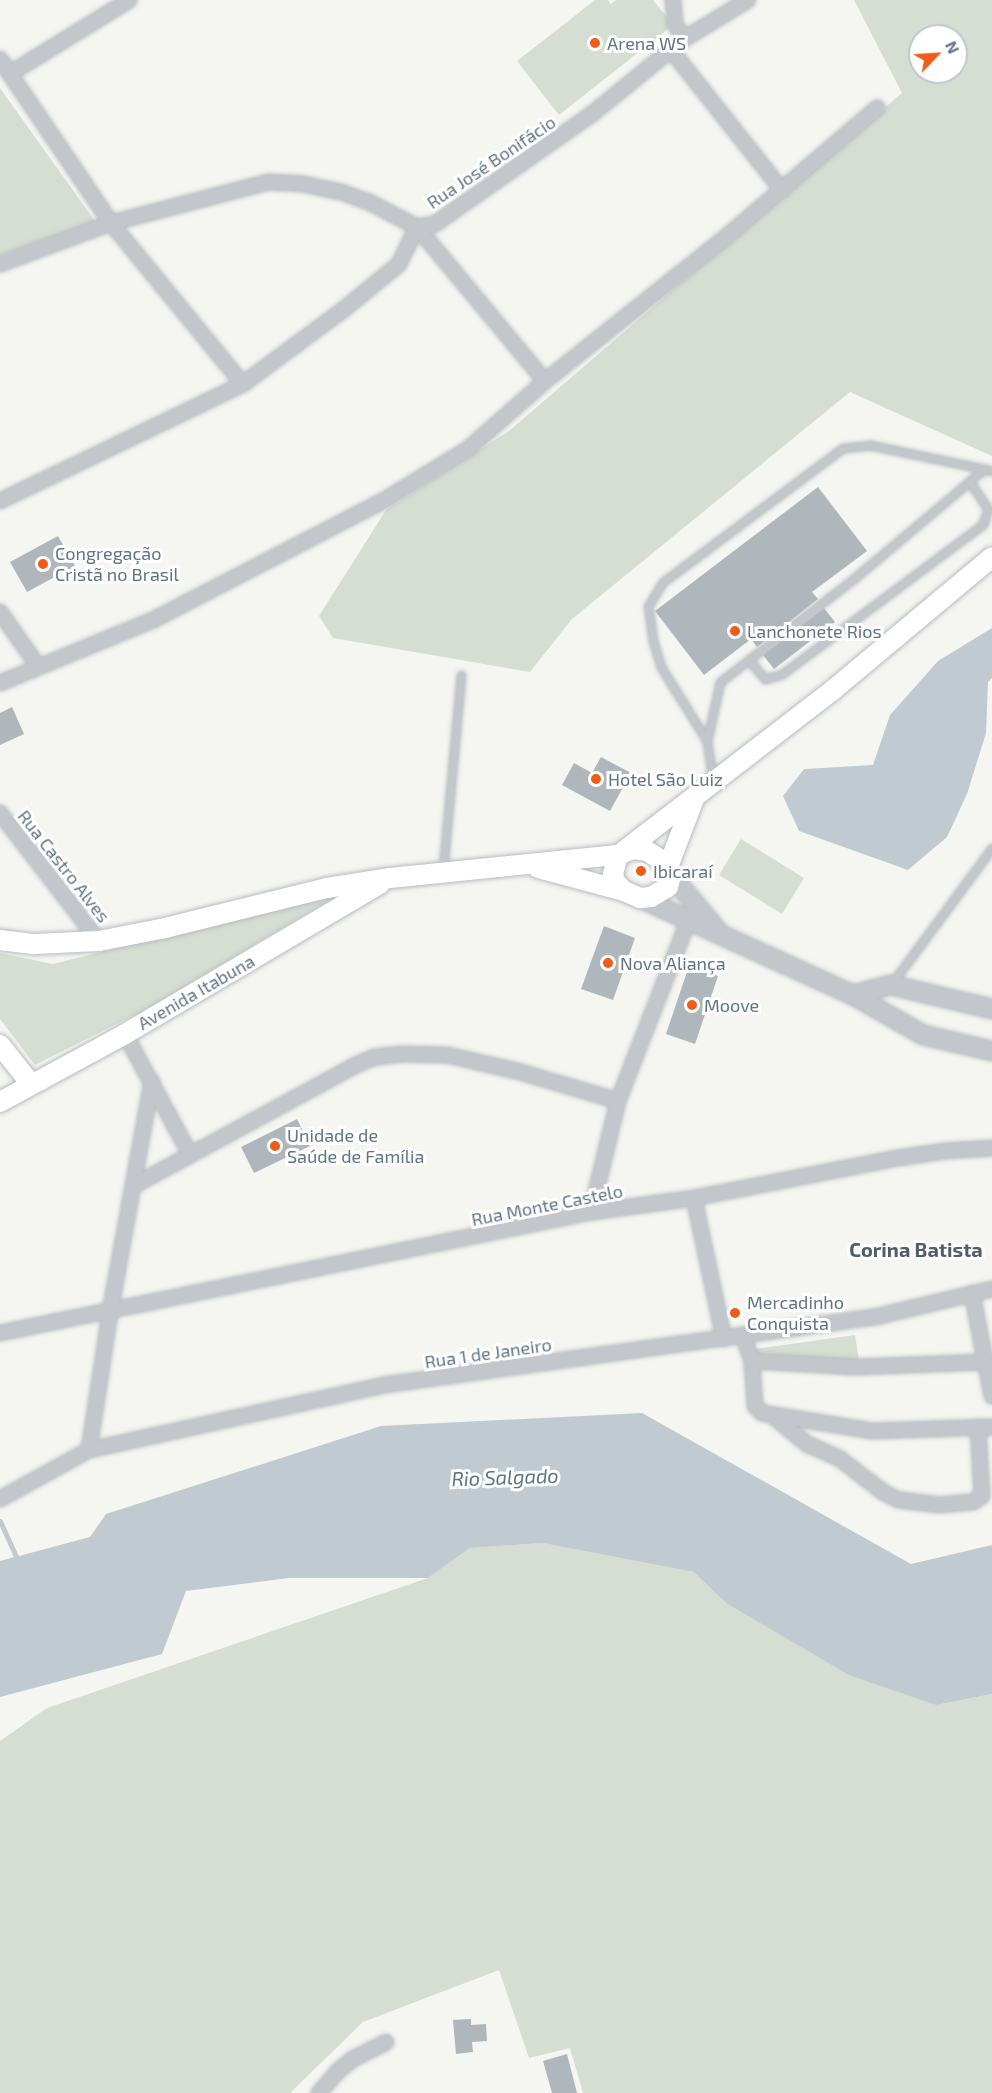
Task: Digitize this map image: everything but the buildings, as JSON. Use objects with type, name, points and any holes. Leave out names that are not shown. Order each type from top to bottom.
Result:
[{"type":"main road","points":[[632,895],[615,882],[613,873],[621,853],[694,800],[833,690],[992,557]]},
{"type":"main road","points":[[527,865],[632,895],[651,897],[664,891],[668,886],[669,871],[694,800]]},
{"type":"main road","points":[[0,940],[35,944],[99,941],[165,928],[296,894],[390,878],[527,865],[621,853],[633,849],[647,850],[669,871]]},
{"type":"main road","name":"Avenida Itabuna","points":[[0,1102],[125,1034],[390,878]]},
{"type":"main road","points":[[0,1045],[31,1084]]},
{"type":"street","points":[[10,73],[129,0]]},
{"type":"street","points":[[674,0],[675,24],[684,39]]},
{"type":"street","name":"Rua José Bonifácio","points":[[0,264],[111,223],[268,182],[303,184],[341,192],[369,202],[417,227],[435,225],[592,114],[684,39],[748,0]]},
{"type":"street","points":[[671,50],[782,190]]},
{"type":"street","points":[[0,59],[111,223],[243,384]]},
{"type":"street","points":[[0,683],[155,619],[388,498],[468,449],[545,381],[782,190],[877,108]]},
{"type":"street","points":[[0,501],[243,384],[343,310],[399,264],[417,227],[545,381]]},
{"type":"street","points":[[0,612],[38,666]]},
{"type":"street","name":"Rua Castro Alves","points":[[0,813],[99,941]]},
{"type":"street","points":[[669,871],[692,913]]},
{"type":"street","points":[[632,895],[692,913],[720,934],[853,995],[923,1035],[992,1051]]},
{"type":"street","points":[[591,1212],[618,1101],[692,913]]},
{"type":"street","points":[[853,995],[891,985],[992,1009]]},
{"type":"street","points":[[125,1034],[190,1154]]},
{"type":"street","points":[[133,1186],[356,1065],[375,1057],[403,1054],[447,1055],[517,1071],[618,1101]]},
{"type":"street","points":[[89,1450],[110,1312],[152,1082]]},
{"type":"street","name":"Rua Monte Castelo","points":[[0,1333],[591,1212],[694,1198],[910,1156],[976,1148],[992,1149]]},
{"type":"street","points":[[694,1198],[724,1339]]},
{"type":"street","name":"Rua 1 de Janeiro","points":[[1,1499],[89,1450],[384,1385],[879,1316],[992,1289]]},
{"type":"street","points":[[972,1293],[992,1396]]},
{"type":"street","points":[[743,1336],[752,1361],[756,1410],[773,1416],[872,1431],[985,1427],[982,1496],[973,1502],[938,1505],[899,1500],[883,1492],[840,1459],[807,1444],[773,1416]]},
{"type":"street","points":[[752,1361],[855,1367],[986,1362]]},
{"type":"street","points":[[319,2093],[346,2065],[386,2042]]},
{"type":"lane","points":[[714,783],[706,741],[661,667],[653,641],[648,606],[663,582],[843,448],[870,445],[988,470]]},
{"type":"lane","points":[[706,741],[720,682],[857,576],[969,482],[988,470]]},
{"type":"lane","points":[[749,660],[765,679],[782,674],[983,524],[988,509],[969,482]]},
{"type":"lane","points":[[442,873],[461,675]]},
{"type":"lane","points":[[891,985],[992,848]]},
{"type":"shaded area","name":"Arena WS","points":[[595,0],[608,0],[611,4],[616,0],[653,0],[673,25],[559,115],[517,61]]},
{"type":"shaded area","points":[[854,0],[992,0],[992,456],[850,392],[572,619],[530,672],[333,638],[319,616],[386,510],[509,431],[902,93]]},
{"type":"shaded area","points":[[0,88],[97,224],[0,255]]},
{"type":"shaded area","points":[[741,839],[804,878],[782,914],[719,875]]},
{"type":"shaded area","points":[[343,892],[146,1009],[35,1065],[0,1019],[0,953],[53,964]]},
{"type":"shaded area","points":[[855,1335],[859,1360],[755,1359],[754,1349]]},
{"type":"shaded area","points":[[544,1543],[695,1572],[726,1603],[936,1705],[992,1694],[992,2093],[583,2093],[570,2048],[529,2058],[499,1970],[363,2022],[290,2093],[0,2093],[0,1741],[47,1708],[428,1578],[470,1548]]},
{"type":"water","points":[[992,628],[992,678],[988,682],[986,733],[967,794],[947,837],[908,870],[799,831],[783,796],[804,769],[873,765],[890,715],[938,661]]},
{"type":"water","name":"Rio Salgado","points":[[642,1413],[911,1564],[992,1545],[992,1694],[936,1705],[849,1675],[726,1603],[694,1572],[543,1543],[470,1548],[428,1578],[289,1578],[186,1591],[162,1654],[0,1697],[0,1561],[90,1537],[106,1514],[381,1426]]},
{"type":"waterway","points":[[0,1521],[19,1563]]},
{"type":"place","name":"Arena WS","points":[[595,43]]},
{"type":"place","name":"Congregação Cristã no Brasil","points":[[43,564]]},
{"type":"place","name":"Lanchonete Rios","points":[[735,631]]},
{"type":"place","name":"Hotel São Luiz","points":[[596,779]]},
{"type":"place","name":"Ibicaraí","points":[[641,871]]},
{"type":"place","name":"Nova Aliança","points":[[608,963]]},
{"type":"place","name":"Moove","points":[[692,1005]]},
{"type":"place","name":"Unidade de Saúde de Família","points":[[275,1146]]},
{"type":"place","name":"Mercadinho Conquista","points":[[735,1313]]},
{"type":"district","name":"Corina Batista","points":[[916,1249]]}]
